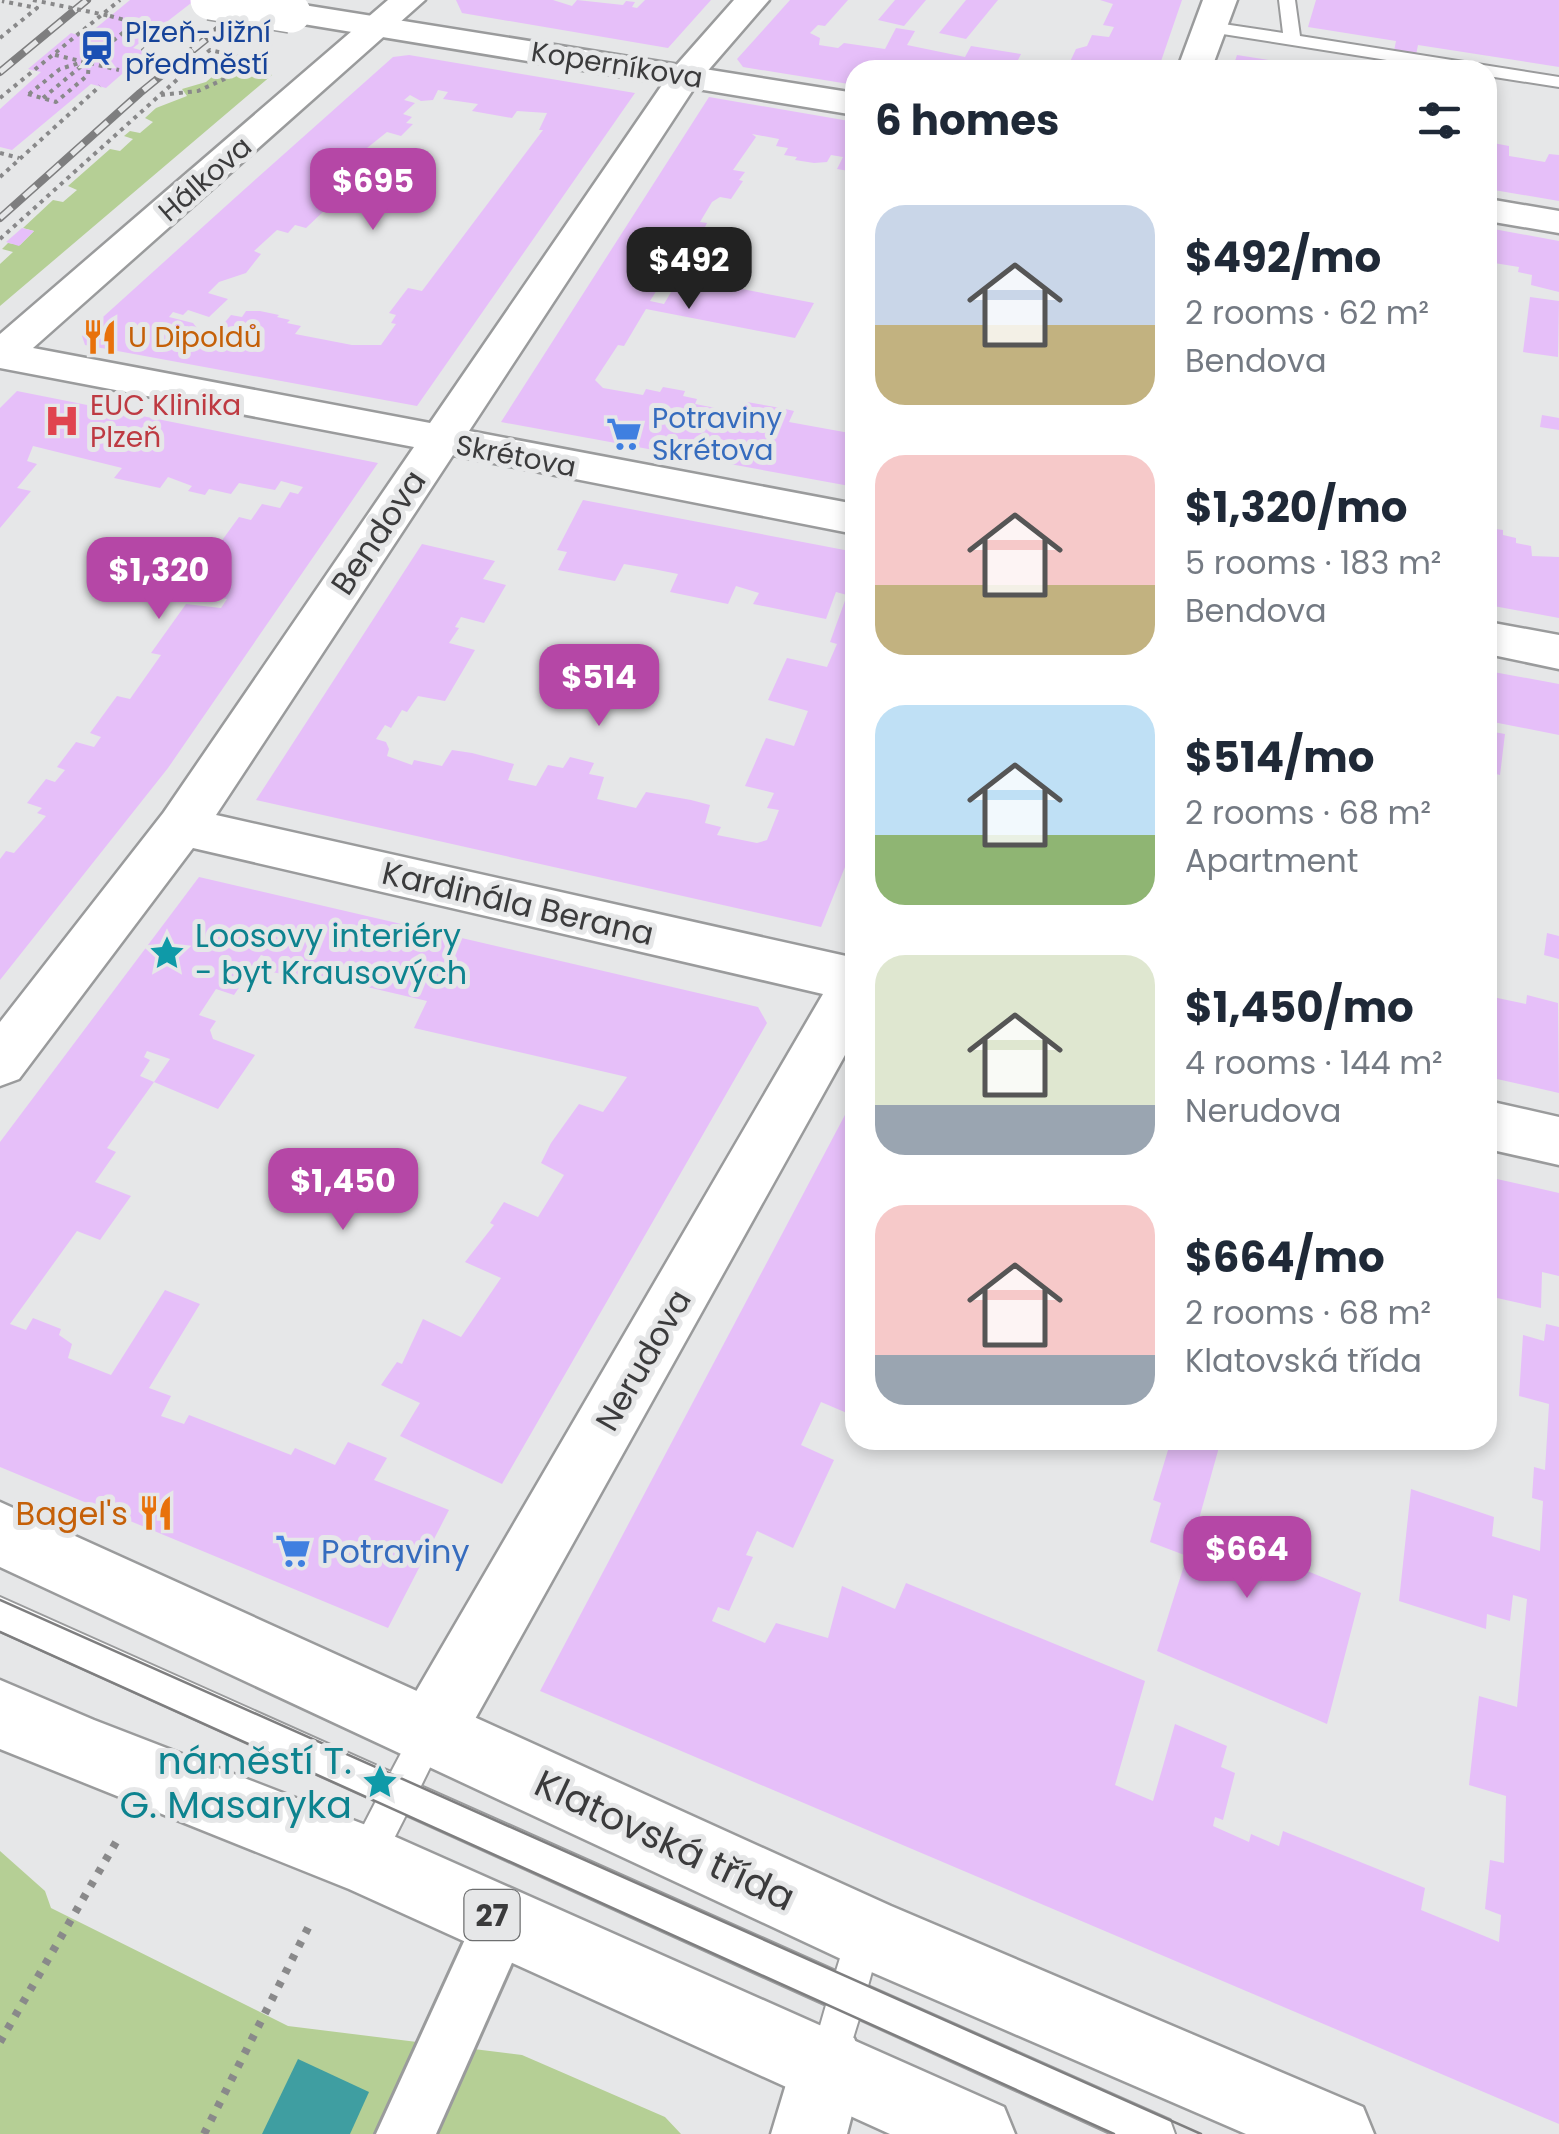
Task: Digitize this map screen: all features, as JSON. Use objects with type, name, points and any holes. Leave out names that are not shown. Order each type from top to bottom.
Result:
[{"type":"street","name":"Koperníkova","points":[[210,0],[845,102]]},
{"type":"street","name":"Hálkova","points":[[0,354],[408,0]]},
{"type":"street","name":"Bendova","points":[[0,1063],[182,826],[684,76],[752,0]]},
{"type":"street","points":[[1198,60],[1215,14]]},
{"type":"street","points":[[1497,212],[1559,222]]},
{"type":"street","name":"Skrétova","points":[[0,354],[845,517]]},
{"type":"street","points":[[1497,640],[1559,652]]},
{"type":"street","name":"Kardinála Berana","points":[[182,826],[845,978]]},
{"type":"street","name":"Nerudova","points":[[432,1731],[845,1006]]},
{"type":"street","points":[[1497,1127],[1559,1141]]},
{"type":"street","name":"Klatovská třída","points":[[0,1534],[432,1731],[977,2134]]},
{"type":"street","name":"Klatovská třída","points":[[0,1714],[84,1752],[364,1859],[503,1920],[837,2032],[1336,2134]]},
{"type":"street","points":[[406,2134],[503,1920]]},
{"type":"lane","points":[[1287,0],[1292,40]]},
{"type":"lane","points":[[1215,14],[1292,40],[1421,60]]},
{"type":"lane","points":[[1497,72],[1559,82]]},
{"type":"lane","name":"Klatovská třída","points":[[0,1614],[399,1795],[837,2032],[1156,2134]]},
{"type":"lane","points":[[364,1859],[432,1731]]},
{"type":"path","points":[[33,0],[158,29]]},
{"type":"path","points":[[0,98],[120,0]]},
{"type":"path","points":[[0,38],[36,8],[1,1]]},
{"type":"path","points":[[42,98],[134,23]]},
{"type":"path","points":[[0,238],[210,50],[262,62]]},
{"type":"path","points":[[54,55],[118,70]]},
{"type":"path","points":[[87,61],[88,75],[56,102],[28,94],[60,69],[87,61]]},
{"type":"path","points":[[161,94],[186,92],[252,66]]},
{"type":"path","points":[[0,177],[100,86]]},
{"type":"path","points":[[0,153],[20,158]]},
{"type":"path","points":[[0,2042],[119,1837]]},
{"type":"path","points":[[204,2134],[310,1924]]},
{"type":"green space","points":[[233,59],[272,75],[0,306],[0,264],[13,252],[2,249],[8,243],[20,245],[34,231],[23,228],[53,200],[63,202],[77,190],[68,186],[110,149],[120,151],[133,139],[124,136],[130,131],[140,133],[153,122],[145,118],[156,108],[187,96],[182,89],[206,82]]},
{"type":"green space","points":[[0,1851],[45,1891],[51,1908],[288,2026],[522,2055],[665,2117],[681,2134],[0,2134]]},
{"type":"water","points":[[298,2059],[369,2092],[350,2134],[262,2134]]},
{"type":"building","points":[[130,0],[195,0],[133,48],[147,52],[106,88],[91,84],[12,150],[0,147],[0,109],[41,72],[28,69],[71,33],[85,37]]},
{"type":"building","points":[[456,0],[553,0],[572,6],[577,0],[623,5],[626,1],[635,2],[632,7],[637,8],[645,0],[711,0],[668,48],[462,13]]},
{"type":"building","points":[[790,0],[848,0],[825,26],[818,25],[810,33],[820,38],[819,45],[838,48],[844,43],[885,49],[896,28],[915,31],[907,45],[965,57],[971,46],[1021,54],[1018,60],[845,60],[845,83],[743,67],[737,59]]},
{"type":"building","points":[[895,0],[926,0],[904,26],[878,20]]},
{"type":"building","points":[[966,0],[998,0],[966,39],[939,33]]},
{"type":"building","points":[[1100,0],[1182,0],[1161,60],[1071,60],[1076,49],[1087,46],[1092,35],[1109,37],[1114,27],[1103,25],[1113,4]]},
{"type":"building","points":[[1316,0],[1559,0],[1559,67],[1418,45],[1416,55],[1394,51],[1396,41],[1308,27]]},
{"type":"building","points":[[409,55],[635,93],[417,406],[85,345],[82,336],[393,57]],"holes":[[[438,90],[448,92],[443,99],[478,104],[472,111],[512,118],[517,111],[547,113],[539,130],[543,130],[422,291],[408,288],[389,313],[396,315],[391,323],[396,324],[381,345],[352,345],[295,334],[301,326],[260,311],[246,311],[242,317],[231,315],[212,338],[200,337],[202,333],[194,332],[197,328],[193,323],[169,317],[173,312],[183,315],[188,310],[209,317],[228,299],[208,293],[219,282],[246,273],[261,254],[254,251],[277,230],[288,233],[295,225],[306,228],[326,209],[317,206],[324,199],[314,197],[343,169],[369,171],[373,165],[362,160],[369,154],[362,152],[387,132],[401,136],[413,124],[406,123],[412,117],[403,114],[415,103],[404,100],[410,95],[421,101],[433,100]]]},
{"type":"building","points":[[1237,55],[1269,60],[1235,60]]},
{"type":"building","points":[[709,97],[845,120],[845,170],[837,169],[843,157],[831,155],[827,162],[814,163],[795,160],[797,157],[784,155],[788,148],[776,146],[779,139],[752,134],[756,137],[733,170],[745,172],[739,180],[743,181],[731,199],[720,197],[712,202],[700,222],[707,223],[703,231],[712,233],[699,254],[686,252],[681,259],[677,258],[650,301],[664,304],[680,277],[814,303],[795,338],[646,309],[624,346],[618,345],[595,380],[603,388],[643,395],[646,389],[660,392],[663,387],[685,391],[683,396],[697,399],[695,404],[742,413],[747,402],[781,408],[794,411],[789,422],[845,432],[845,485],[501,422]]},
{"type":"building","points":[[1497,144],[1509,146],[1509,156],[1545,162],[1549,154],[1559,155],[1559,201],[1497,191]]},
{"type":"building","points":[[22,228],[34,231],[19,246],[6,242]]},
{"type":"building","points":[[1497,230],[1559,241],[1559,292],[1531,285],[1532,275],[1518,272],[1519,267],[1497,263]]},
{"type":"building","points":[[1530,297],[1559,301],[1558,357],[1523,352]]},
{"type":"building","points":[[17,391],[378,463],[168,768],[0,980],[0,859],[6,851],[14,853],[46,816],[37,813],[42,808],[27,803],[46,779],[55,782],[65,770],[57,767],[76,742],[94,747],[101,737],[90,733],[117,696],[130,699],[161,655],[151,653],[186,604],[221,608],[227,599],[174,587],[191,564],[214,569],[226,552],[215,550],[239,517],[251,520],[262,504],[280,508],[290,492],[298,494],[303,487],[281,481],[275,490],[239,483],[231,494],[209,489],[205,495],[188,491],[192,486],[168,477],[160,488],[114,478],[122,468],[33,446],[27,461],[37,464],[17,488],[31,491],[0,528],[0,408]]},
{"type":"building","points":[[1542,415],[1559,418],[1559,430],[1540,427]]},
{"type":"building","points":[[583,500],[845,550],[845,594],[836,592],[826,619],[753,604],[759,593],[736,586],[728,604],[670,592],[678,574],[653,569],[624,564],[615,581],[558,570],[567,552],[557,550]]},
{"type":"building","points":[[1497,529],[1516,538],[1516,543],[1531,546],[1532,556],[1559,557],[1559,618],[1497,607]]},
{"type":"building","points":[[422,544],[495,561],[483,579],[506,585],[484,623],[461,617],[455,627],[459,628],[449,643],[475,650],[445,701],[418,696],[407,712],[402,710],[391,728],[385,725],[376,739],[386,742],[387,756],[412,765],[414,760],[442,766],[452,750],[472,753],[514,764],[508,780],[536,786],[548,765],[563,768],[570,757],[594,763],[589,774],[604,777],[597,799],[636,808],[646,792],[710,805],[705,823],[721,827],[717,835],[757,843],[767,840],[779,810],[767,808],[774,793],[745,786],[766,738],[794,746],[808,711],[768,700],[787,658],[827,667],[837,644],[830,642],[845,601],[845,867],[821,927],[256,800]]},
{"type":"building","points":[[1497,673],[1559,684],[1559,735],[1497,723]]},
{"type":"building","points":[[1497,733],[1505,734],[1500,775],[1497,774]]},
{"type":"building","points":[[199,877],[758,1007],[767,1023],[502,1484],[400,1436],[420,1403],[381,1385],[397,1362],[402,1364],[423,1319],[461,1337],[501,1278],[465,1262],[494,1225],[490,1223],[504,1202],[538,1217],[564,1175],[541,1163],[551,1143],[579,1104],[603,1112],[627,1077],[414,1028],[427,1001],[303,972],[300,978],[263,970],[270,958],[261,955],[234,995],[216,989],[199,1015],[216,1021],[210,1030],[213,1039],[255,1055],[218,1109],[154,1082],[107,1148],[116,1152],[95,1182],[131,1196],[100,1240],[77,1231],[10,1324],[26,1330],[33,1318],[61,1329],[59,1335],[72,1344],[68,1358],[111,1375],[165,1290],[200,1304],[149,1388],[171,1396],[161,1416],[184,1424],[189,1415],[291,1455],[295,1448],[335,1465],[348,1442],[387,1458],[374,1480],[449,1510],[388,1628],[0,1467],[0,1142]],"holes":[[[147,1051],[170,1059],[154,1082],[140,1076],[150,1060],[144,1057]]]},
{"type":"building","points":[[1547,933],[1559,936],[1559,959],[1544,955]]},
{"type":"building","points":[[1527,995],[1558,1003],[1559,1093],[1497,1079],[1497,998],[1526,1004]]},
{"type":"building","points":[[845,1115],[845,1412],[821,1402],[801,1445],[834,1460],[793,1548],[757,1531],[746,1555],[753,1557],[729,1611],[718,1607],[712,1621],[765,1643],[776,1623],[828,1638],[842,1586],[895,1609],[906,1583],[1145,1681],[1115,1785],[1153,1801],[1175,1724],[1227,1746],[1221,1767],[1235,1773],[1223,1820],[1215,1817],[1213,1826],[1249,1842],[1251,1834],[1279,1846],[1283,1831],[1425,1888],[1421,1910],[1499,1942],[1501,1915],[1485,1909],[1490,1860],[1504,1863],[1506,1796],[1469,1785],[1479,1696],[1517,1707],[1527,1599],[1513,1595],[1510,1621],[1487,1614],[1486,1629],[1399,1601],[1411,1489],[1494,1517],[1492,1536],[1540,1551],[1543,1501],[1532,1498],[1534,1467],[1545,1470],[1549,1404],[1519,1396],[1523,1335],[1544,1341],[1546,1324],[1559,1327],[1559,2124],[540,1691]]},
{"type":"building","points":[[1497,1179],[1559,1193],[1559,1276],[1542,1272],[1541,1308],[1497,1298]]},
{"type":"building","points":[[1168,1450],[1218,1450],[1197,1526],[1361,1593],[1327,1724],[1157,1651],[1187,1556],[1150,1542],[1161,1503],[1153,1500]]},
{"type":"tram line","points":[[0,1600],[1201,2134]]},
{"type":"tram line","points":[[0,1632],[1114,2134]]},
{"type":"railway","points":[[0,72],[87,0]]},
{"type":"railway","points":[[0,218],[140,93],[254,0]]},
{"type":"place","name":"Plzeň-Jižní předměstí","points":[[97,48]]},
{"type":"place","name":"U Dipoldů","points":[[100,337]]},
{"type":"place","name":"EUC Klinika Plzeň","points":[[62,421]]},
{"type":"place","name":"Potraviny Skrétova","points":[[624,434]]},
{"type":"place","name":"Loosovy interiéry - byt Krausových","points":[[167,953]]},
{"type":"place","name":"Bagel's","points":[[156,1513]]},
{"type":"place","name":"Potraviny","points":[[293,1551]]},
{"type":"place","name":"náměstí T. G. Masaryka","points":[[380,1782]]}]
